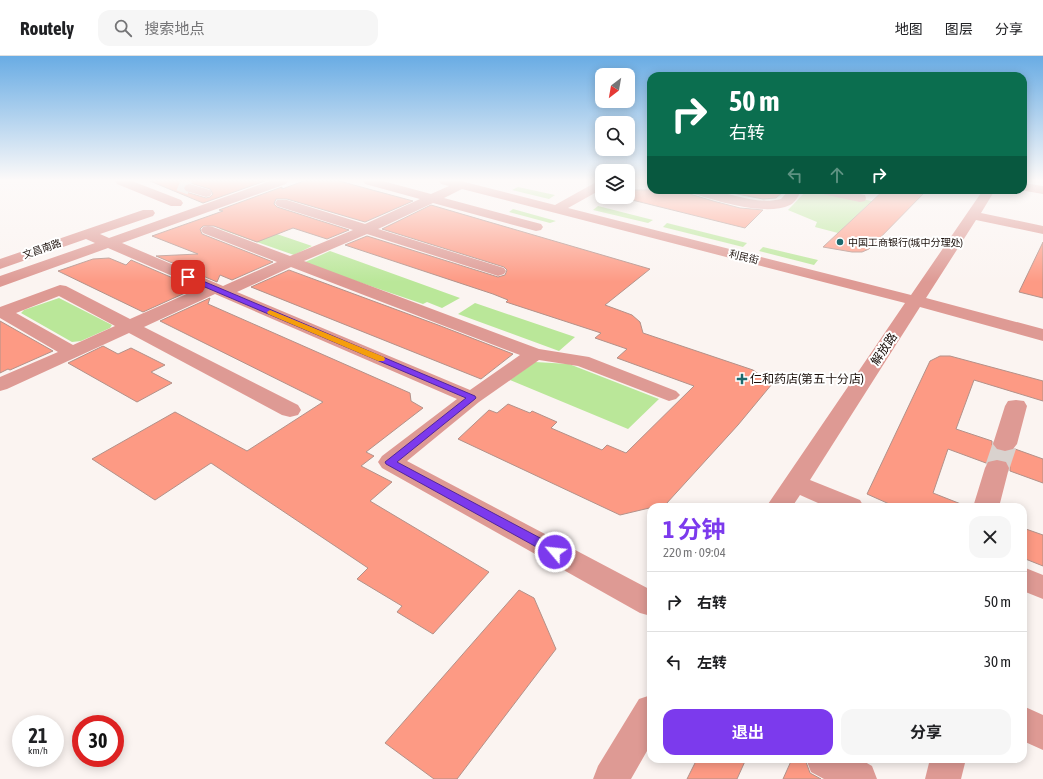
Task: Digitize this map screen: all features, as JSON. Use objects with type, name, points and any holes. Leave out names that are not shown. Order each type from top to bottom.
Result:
[{"type":"street","name":"文昌南路","points":[[0,264],[142,215]]},
{"type":"street","points":[[0,282],[187,215]]},
{"type":"street","points":[[320,215],[498,271]]},
{"type":"street","points":[[0,385],[129,326],[334,244],[397,215]]},
{"type":"street","points":[[492,215],[536,227]]},
{"type":"street","name":"利民街","points":[[577,215],[916,301],[1043,335]]},
{"type":"street","points":[[973,215],[1043,230]]},
{"type":"street","name":"解放路","points":[[782,503],[973,215]]},
{"type":"street","points":[[208,230],[535,354],[582,361],[669,395]]},
{"type":"street","points":[[87,234],[472,398]]},
{"type":"street","points":[[72,352],[2,312],[60,290],[290,410]]},
{"type":"street","points":[[535,354],[472,398],[390,462],[647,602]]},
{"type":"street","points":[[1005,444],[1016,406]]},
{"type":"street","points":[[987,503],[997,468]]},
{"type":"street","points":[[794,483],[842,503]]},
{"type":"street","points":[[1027,581],[1043,588]]},
{"type":"street","points":[[611,779],[647,718]]},
{"type":"street","points":[[1027,725],[1043,733]]},
{"type":"street","points":[[831,763],[858,779]]},
{"type":"street","points":[[943,779],[947,763]]},
{"type":"green space","points":[[519,215],[534,215],[556,221],[550,223]]},
{"type":"green space","points":[[613,215],[632,215],[653,220],[648,223]]},
{"type":"green space","points":[[799,215],[857,215],[838,233],[815,227],[817,222]]},
{"type":"green space","points":[[239,221],[312,246],[294,255],[220,229]]},
{"type":"green space","points":[[667,223],[747,243],[743,247],[663,227]]},
{"type":"green space","points":[[763,247],[818,260],[814,265],[759,251]]},
{"type":"green space","points":[[330,251],[460,298],[442,308],[427,302],[423,304],[303,263]]},
{"type":"green space","points":[[59,298],[112,325],[110,328],[81,341],[72,342],[21,313],[24,310]]},
{"type":"green space","points":[[475,303],[575,337],[559,351],[458,314]]},
{"type":"green space","points":[[535,362],[569,364],[659,399],[628,429],[510,380]]},
{"type":"building","points":[[212,215],[301,215],[349,230],[327,239],[293,228],[257,242],[214,226],[203,226],[200,229],[202,234],[273,262],[232,280],[220,275],[217,282],[156,256],[198,254],[152,236]]},
{"type":"building","points":[[340,215],[382,215],[365,222]]},
{"type":"building","points":[[411,215],[464,215],[650,269],[605,305],[632,315],[640,322],[643,333],[753,370],[772,384],[738,425],[667,503],[647,503],[647,509],[620,515],[458,439],[489,410],[497,413],[508,404],[530,413],[532,411],[557,422],[551,428],[602,450],[607,445],[626,453],[694,386],[617,358],[627,349],[595,338],[601,333],[506,302],[508,300],[493,294],[345,245],[367,236],[498,277],[505,275],[507,270],[504,267],[382,229]]},
{"type":"building","points":[[692,215],[758,215],[745,228]]},
{"type":"building","points":[[858,215],[903,215],[869,249],[862,252],[852,252],[823,247]]},
{"type":"building","points":[[1043,242],[1043,298],[1019,292]]},
{"type":"building","points":[[109,258],[126,265],[131,260],[196,288],[143,312],[58,271],[93,259]]},
{"type":"building","points":[[289,270],[513,354],[481,379],[251,287]]},
{"type":"building","points":[[210,298],[208,304],[410,393],[411,401],[423,408],[366,452],[374,456],[361,466],[392,482],[370,501],[489,572],[433,634],[397,612],[402,606],[357,579],[368,568],[211,463],[155,500],[92,459],[175,412],[247,451],[323,402],[160,321]]},
{"type":"building","points":[[0,321],[53,351],[0,373]]},
{"type":"building","points":[[103,346],[118,354],[131,348],[165,365],[151,372],[172,383],[137,402],[68,363]]},
{"type":"building","points":[[940,356],[950,356],[1043,381],[1043,401],[974,380],[956,429],[992,441],[992,445],[997,450],[1005,452],[1015,449],[1043,459],[1043,483],[1010,471],[1010,467],[1006,461],[997,459],[986,463],[948,449],[933,493],[958,503],[887,503],[867,494],[930,361]]},
{"type":"building","points":[[1027,529],[1043,535],[1043,566],[1027,560]]},
{"type":"building","points":[[519,590],[534,598],[556,649],[457,779],[434,779],[385,743]]},
{"type":"building","points":[[695,763],[744,763],[737,779],[687,779]]},
{"type":"building","points":[[790,763],[806,763],[810,773],[821,779],[783,779]]},
{"type":"tunnel","points":[[997,468],[1005,444]]},
{"type":"slow traffic","points":[[270,312],[381,359]]},
{"type":"place","name":"中国工商银行(城中分理处)","points":[[840,242]]},
{"type":"place","name":"仁和药店(第五十分店)","points":[[742,379]]},
{"type":"route","points":[[188,277],[472,398],[390,462],[555,552]]}]
